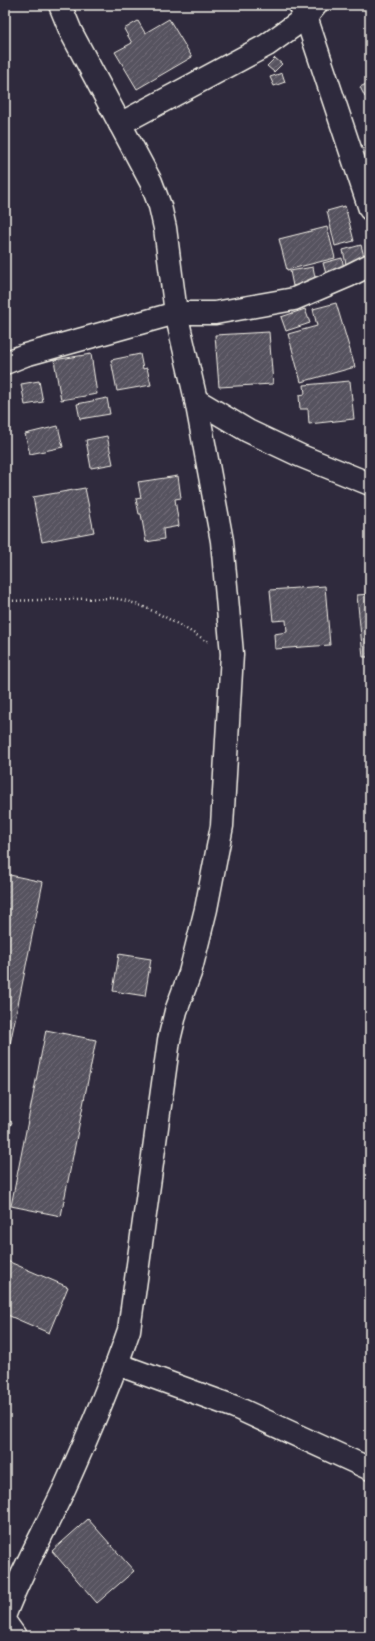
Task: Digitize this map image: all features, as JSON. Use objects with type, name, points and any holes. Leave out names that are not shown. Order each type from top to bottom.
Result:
[{"type":"street","points":[[5,1614],[13,1594],[64,1488],[117,1364],[129,1330],[169,1040],[176,1011],[190,973],[206,909],[222,826],[232,654],[222,541],[196,400],[176,313],[165,228],[160,206],[151,182],[70,32],[60,5]]},
{"type":"street","points":[[120,124],[266,45],[307,9],[370,209]]},
{"type":"street","points":[[5,363],[25,355],[176,313],[216,313],[294,299],[370,265]]},
{"type":"street","points":[[196,400],[254,434],[301,456],[370,484]]},
{"type":"street","points":[[117,1364],[234,1407],[370,1469]]},
{"type":"street","points":[[5,1622],[15,1636]]},
{"type":"path","points":[[5,601],[112,598],[128,600],[232,654]]},
{"type":"building","points":[[169,19],[192,57],[137,89],[115,52],[132,43],[124,29],[138,21],[145,33]]},
{"type":"building","points":[[275,58],[282,64],[274,72],[267,66]]},
{"type":"building","points":[[282,73],[285,82],[274,86],[270,77]]},
{"type":"building","points":[[370,82],[370,94],[365,97],[360,87]]},
{"type":"building","points":[[345,206],[354,241],[335,246],[327,211]]},
{"type":"building","points":[[327,227],[335,258],[287,270],[279,239]]},
{"type":"building","points":[[361,245],[366,264],[347,269],[343,250]]},
{"type":"building","points":[[342,258],[344,269],[326,274],[323,263]]},
{"type":"building","points":[[313,267],[316,282],[293,286],[290,271]]},
{"type":"building","points":[[336,303],[355,367],[301,382],[288,334],[317,326],[313,309]]},
{"type":"building","points":[[305,309],[310,323],[286,331],[281,317]]},
{"type":"building","points":[[269,332],[273,384],[219,387],[215,335]]},
{"type":"building","points":[[91,354],[97,394],[61,400],[54,360]]},
{"type":"building","points":[[140,354],[143,369],[147,368],[151,385],[117,391],[111,360]]},
{"type":"building","points":[[39,381],[43,402],[25,405],[21,384]]},
{"type":"building","points":[[350,381],[354,419],[309,424],[308,409],[300,409],[299,395],[305,394],[304,385]]},
{"type":"building","points":[[107,398],[110,414],[80,419],[77,404]]},
{"type":"building","points":[[58,426],[63,447],[30,454],[25,434]]},
{"type":"building","points":[[107,436],[113,464],[91,468],[86,440]]},
{"type":"building","points":[[178,476],[181,498],[175,499],[179,526],[163,529],[164,539],[146,542],[141,514],[139,514],[136,499],[141,498],[138,482]]},
{"type":"building","points":[[85,488],[94,532],[42,542],[33,497]]},
{"type":"building","points":[[325,586],[330,645],[275,649],[274,634],[287,632],[286,620],[273,621],[270,590]]},
{"type":"building","points":[[370,594],[370,657],[363,657],[357,595]]},
{"type":"building","points":[[5,874],[43,882],[7,1059],[5,1058]]},
{"type":"building","points":[[119,954],[151,959],[145,996],[113,991]]},
{"type":"building","points":[[46,1030],[96,1040],[61,1216],[11,1206]]},
{"type":"building","points":[[5,1119],[12,1122],[5,1137]]},
{"type":"building","points":[[5,1260],[68,1287],[49,1333],[5,1314]]},
{"type":"building","points":[[88,1519],[134,1571],[97,1603],[52,1551]]}]
